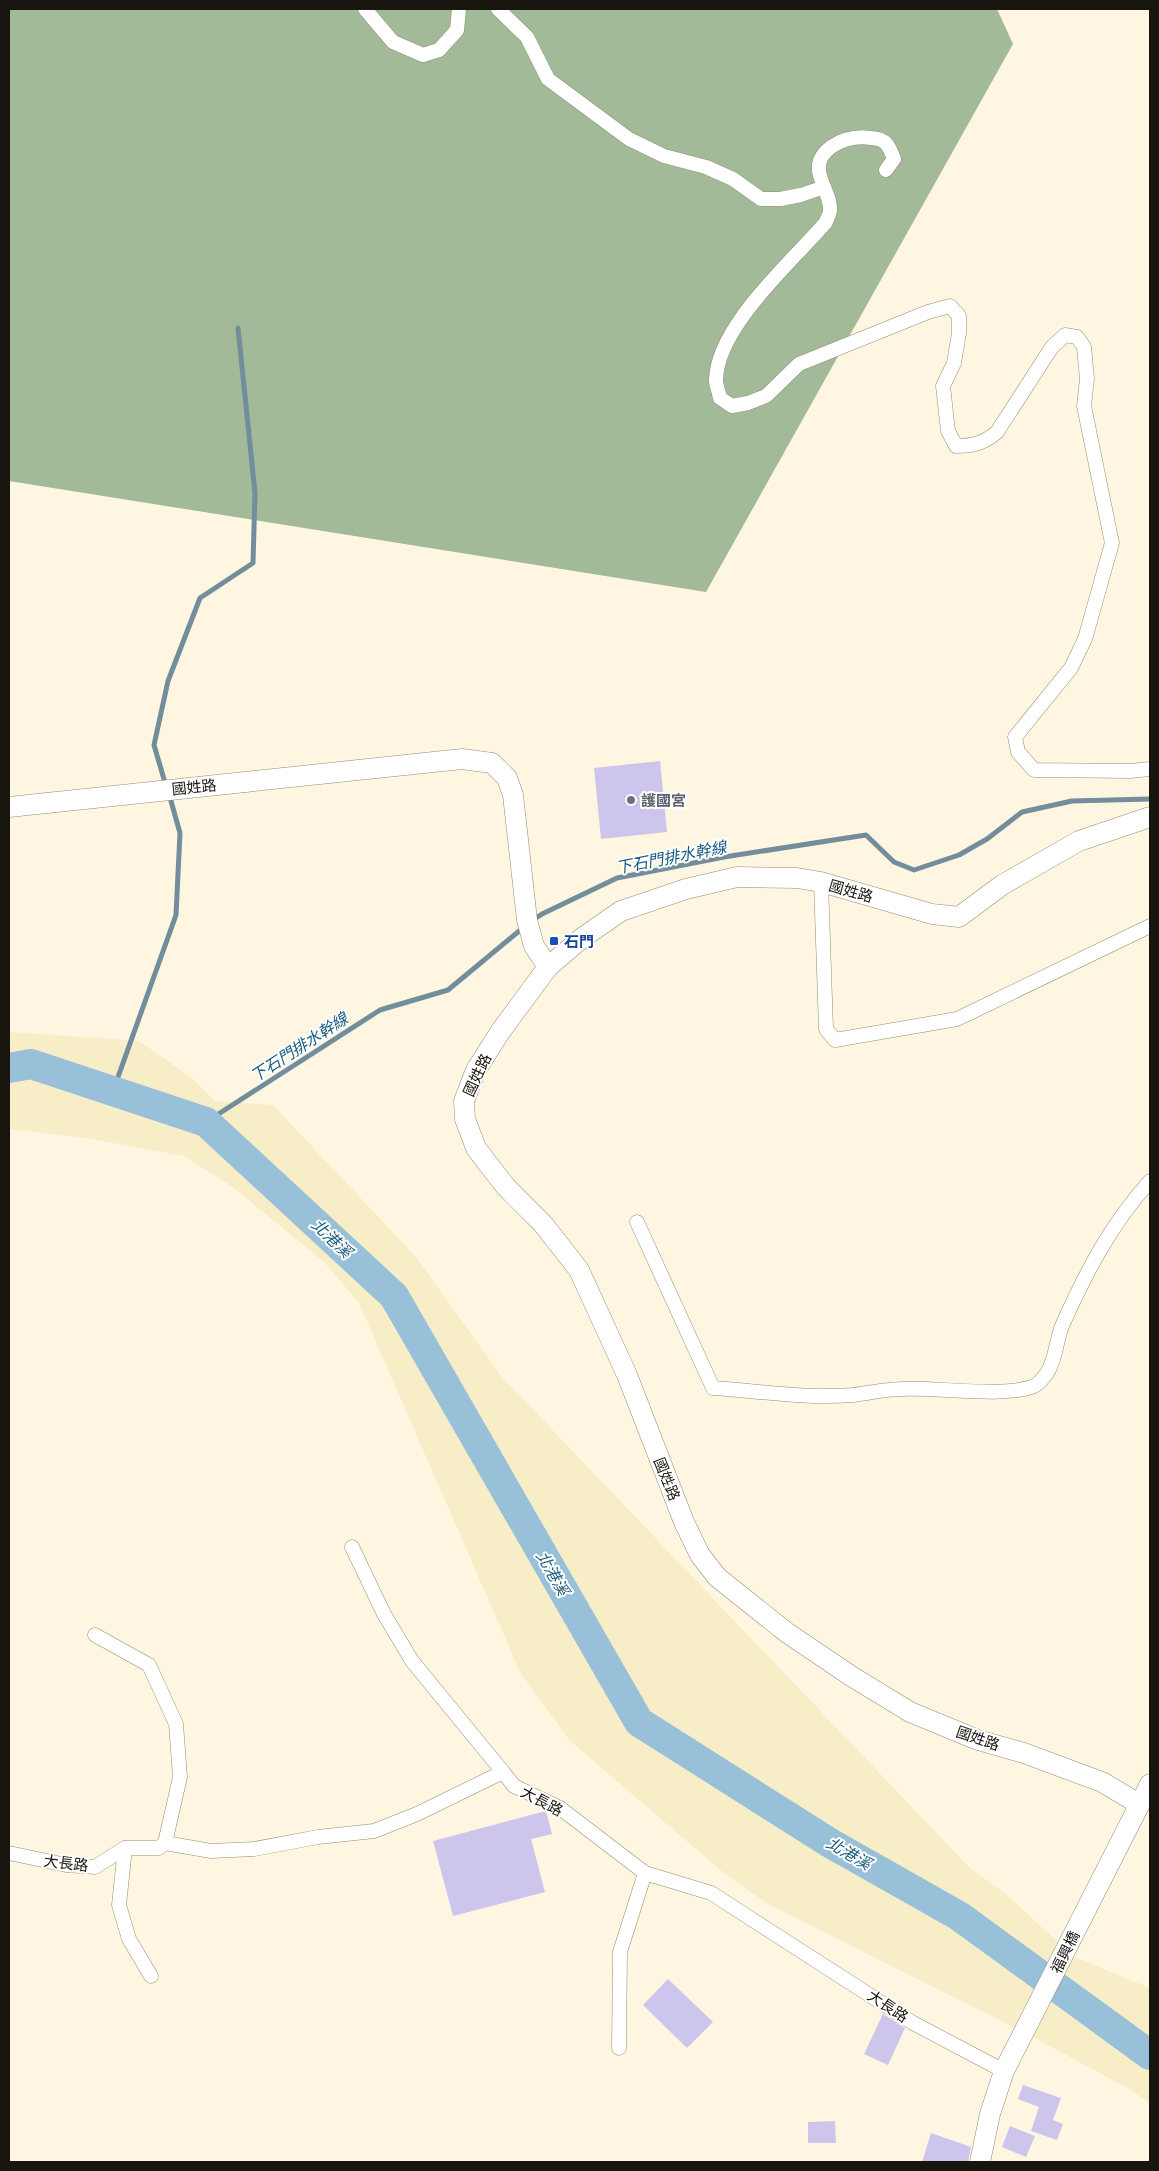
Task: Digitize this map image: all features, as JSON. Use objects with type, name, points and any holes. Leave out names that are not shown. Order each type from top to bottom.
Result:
[{"type":"street","points":[[366,9],[393,42],[423,55],[440,50],[456,30],[458,9]]},
{"type":"street","points":[[498,9],[527,37],[548,79],[629,138],[664,156],[706,167],[733,179],[761,199],[780,200],[824,187]]},
{"type":"street","points":[[886,170],[894,159],[888,143],[882,138],[864,137],[840,140],[822,153],[818,168],[830,210],[826,222],[755,299],[732,330],[723,349],[715,382],[720,398],[732,406],[748,403],[766,396],[799,364],[928,312],[950,306],[958,316],[959,333],[954,363],[943,386],[944,414],[948,431],[956,446],[971,446],[985,442],[998,432],[1052,347],[1065,335],[1077,337],[1084,347],[1087,379],[1084,406],[1112,544],[1085,639],[1071,668],[1015,737],[1018,752],[1034,770],[1111,772],[1150,769]]},
{"type":"street","name":"國姓路","points":[[9,806],[397,765],[462,760],[492,763],[507,778],[513,795],[527,920],[534,946],[548,967]]},
{"type":"street","name":"國姓路","points":[[1139,1804],[1102,1782],[1032,1756],[978,1740],[910,1712],[786,1632],[717,1577],[700,1554],[670,1489],[626,1375],[579,1270],[544,1224],[506,1187],[481,1154],[465,1119],[464,1101],[476,1070],[500,1032],[548,967],[582,938],[621,911],[686,889],[737,877],[798,878],[821,882],[932,914],[959,917],[1002,885],[1079,841],[1150,817]]},
{"type":"street","points":[[821,882],[826,1029],[835,1040],[957,1019],[1150,926]]},
{"type":"street","points":[[637,1222],[713,1388],[787,1394],[853,1395],[902,1389],[991,1391],[1023,1389],[1036,1386],[1047,1374],[1053,1360],[1059,1334],[1081,1282],[1102,1245],[1135,1198],[1150,1182]]},
{"type":"street","name":"大長路","points":[[352,1547],[384,1614],[412,1661],[514,1786],[560,1808],[645,1873],[711,1893],[913,2023],[1004,2071]]},
{"type":"street","points":[[95,1635],[149,1665],[176,1724],[180,1777],[165,1843],[159,1848],[125,1848],[119,1905],[129,1939],[151,1976]]},
{"type":"street","points":[[165,1843],[211,1851],[245,1849],[318,1836],[374,1831],[417,1814],[503,1772]]},
{"type":"street","points":[[1139,1804],[1150,1784]]},
{"type":"street","name":"福興橋","points":[[1004,2071],[1020,2043],[1139,1804]]},
{"type":"street","name":"大長路","points":[[9,1854],[66,1865],[95,1867],[125,1848]]},
{"type":"street","points":[[619,2048],[620,1952],[645,1873]]},
{"type":"street","points":[[980,2162],[990,2114],[1004,2071]]},
{"type":"green space","points":[[9,9],[997,9],[1013,44],[706,592],[9,481]]},
{"type":"sand","name":"北港溪","points":[[9,1032],[139,1041],[192,1078],[215,1101],[273,1105],[416,1257],[502,1377],[970,1868],[1006,1894],[1074,1957],[1150,1988],[1150,2103],[1126,2087],[1027,2034],[768,1904],[725,1874],[569,1740],[520,1672],[359,1303],[324,1262],[234,1188],[184,1156],[80,1137],[9,1129]]},
{"type":"building","name":"護國宮","points":[[660,761],[667,832],[601,839],[594,768]]},
{"type":"building","points":[[546,1811],[552,1834],[531,1839],[545,1892],[453,1916],[433,1841]]},
{"type":"building","points":[[668,1979],[713,2022],[687,2048],[643,2005]]},
{"type":"building","points":[[883,2014],[905,2028],[888,2065],[864,2054]]},
{"type":"building","points":[[1023,2085],[1061,2098],[1053,2120],[1063,2124],[1057,2140],[1031,2131],[1039,2107],[1018,2099]]},
{"type":"building","points":[[835,2121],[836,2143],[808,2143],[808,2122]]},
{"type":"building","points":[[1010,2126],[1035,2136],[1026,2157],[1002,2147]]},
{"type":"building","points":[[931,2133],[971,2147],[968,2162],[922,2162]]},
{"type":"waterway","points":[[166,786],[154,745],[168,681],[200,598],[253,563],[255,493],[238,328]]},
{"type":"waterway","points":[[113,1091],[176,915],[180,833],[169,794]]},
{"type":"waterway","name":"下石門排水幹線","points":[[533,920],[617,878],[724,857],[866,835],[894,862],[914,870],[959,855],[987,839],[1022,812],[1072,801],[1150,799]]},
{"type":"waterway","name":"下石門排水幹線","points":[[206,1122],[380,1010],[448,990],[524,927]]},
{"type":"waterway","name":"北港溪","points":[[9,1068],[31,1064],[206,1122],[394,1296],[639,1722],[830,1843],[959,1916],[1150,2055]]},
{"type":"place","name":"護國宮","points":[[631,800]]},
{"type":"place","name":"石門","points":[[554,941]]}]
